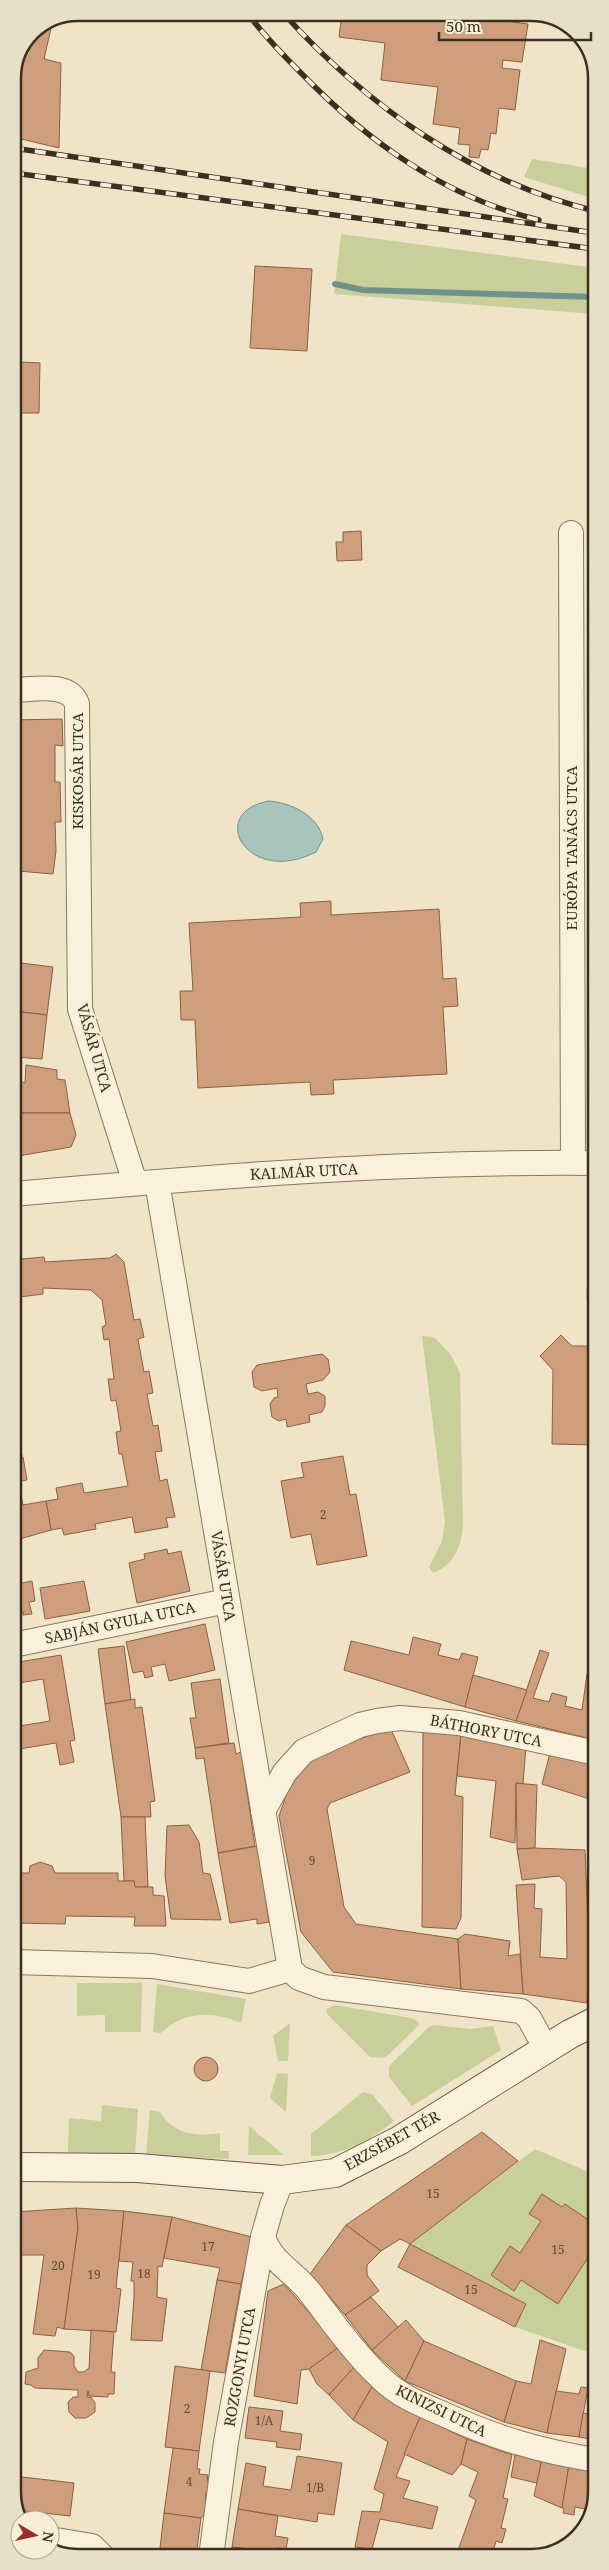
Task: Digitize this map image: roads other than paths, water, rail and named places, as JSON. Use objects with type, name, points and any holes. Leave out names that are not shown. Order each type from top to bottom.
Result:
[{"type":"street","name":"EURÓPA TANÁCS UTCA","points":[[571,533],[584,1162]]},
{"type":"street","name":"KISKOSÁR UTCA","points":[[21,690],[66,690],[74,696],[77,704],[78,909]]},
{"type":"street","name":"VÁSÁR UTCA","points":[[78,909],[80,1009],[146,1182],[227,1601],[290,1970]]},
{"type":"street","name":"KALMÁR UTCA","points":[[21,1193],[146,1182],[454,1163],[584,1162]]},
{"type":"street","name":"SABJÁN GYULA UTCA","points":[[21,1643],[227,1601]]},
{"type":"street","name":"BÁTHORY UTCA","points":[[263,1811],[285,1772],[304,1752],[353,1728],[377,1721],[400,1718],[460,1723],[588,1751]]},
{"type":"street","points":[[21,1962],[152,1966],[249,1980],[290,1970],[299,1978],[324,1987],[511,2008],[521,2011],[529,2018],[546,2049]]},
{"type":"street","name":"ERZSÉBET TÉR","points":[[21,2167],[138,2168],[282,2180],[335,2173],[400,2140],[546,2049],[588,2025]]},
{"type":"street","name":"ROZGONYI UTCA","points":[[212,2549],[226,2442],[263,2237],[272,2205],[282,2180]]},
{"type":"street","name":"KINIZSI UTCA","points":[[263,2237],[273,2259],[305,2287],[362,2358],[396,2391],[472,2428],[510,2442],[552,2453],[588,2459]]},
{"type":"street","points":[[60,2541],[92,2546],[95,2549]]},
{"type":"water","points":[[269,801],[286,804],[310,817],[316,823],[323,839],[316,852],[292,860],[271,860],[254,854],[243,844],[238,832],[240,819],[250,808]]},
{"type":"waterway","points":[[335,284],[363,290],[588,297]]},
{"type":"railway","points":[[254,21],[280,51],[326,97],[380,143],[439,181],[471,197],[504,210],[539,220]]},
{"type":"railway","points":[[291,21],[315,47],[350,79],[386,109],[424,136],[464,160],[506,180],[550,198],[588,209]]},
{"type":"railway","points":[[21,149],[588,232]]},
{"type":"railway","points":[[21,174],[588,248]]}]
